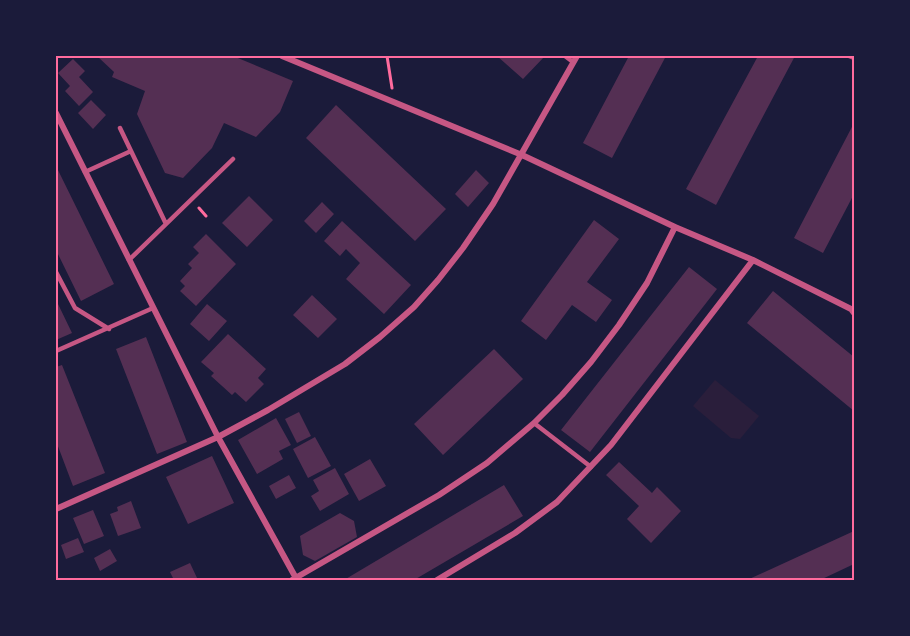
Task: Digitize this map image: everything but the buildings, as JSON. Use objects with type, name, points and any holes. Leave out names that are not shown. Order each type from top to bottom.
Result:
[{"type":"street","points":[[282,56],[522,156],[675,227],[753,260],[853,311],[855,301]]},
{"type":"street","points":[[56,509],[218,437],[345,364],[380,337],[414,307],[463,248],[522,156],[577,56]]},
{"type":"street","points":[[56,113],[218,437],[295,580],[439,495],[487,463],[534,423],[591,362],[619,325],[647,283],[675,227]]},
{"type":"street","points":[[437,580],[515,533],[556,502],[591,467],[611,445],[753,260]]},
{"type":"lane","points":[[565,56],[573,62]]},
{"type":"lane","points":[[849,56],[855,58]]},
{"type":"lane","points":[[120,128],[166,224]]},
{"type":"lane","points":[[85,172],[131,151]]},
{"type":"lane","points":[[129,260],[232,159]]},
{"type":"lane","points":[[56,272],[75,308],[109,329]]},
{"type":"lane","points":[[56,351],[153,308]]},
{"type":"lane","points":[[534,423],[591,467]]},
{"type":"path","points":[[387,56],[394,102]]},
{"type":"shaded area","points":[[715,380],[759,416],[740,439],[731,438],[693,406]]}]
